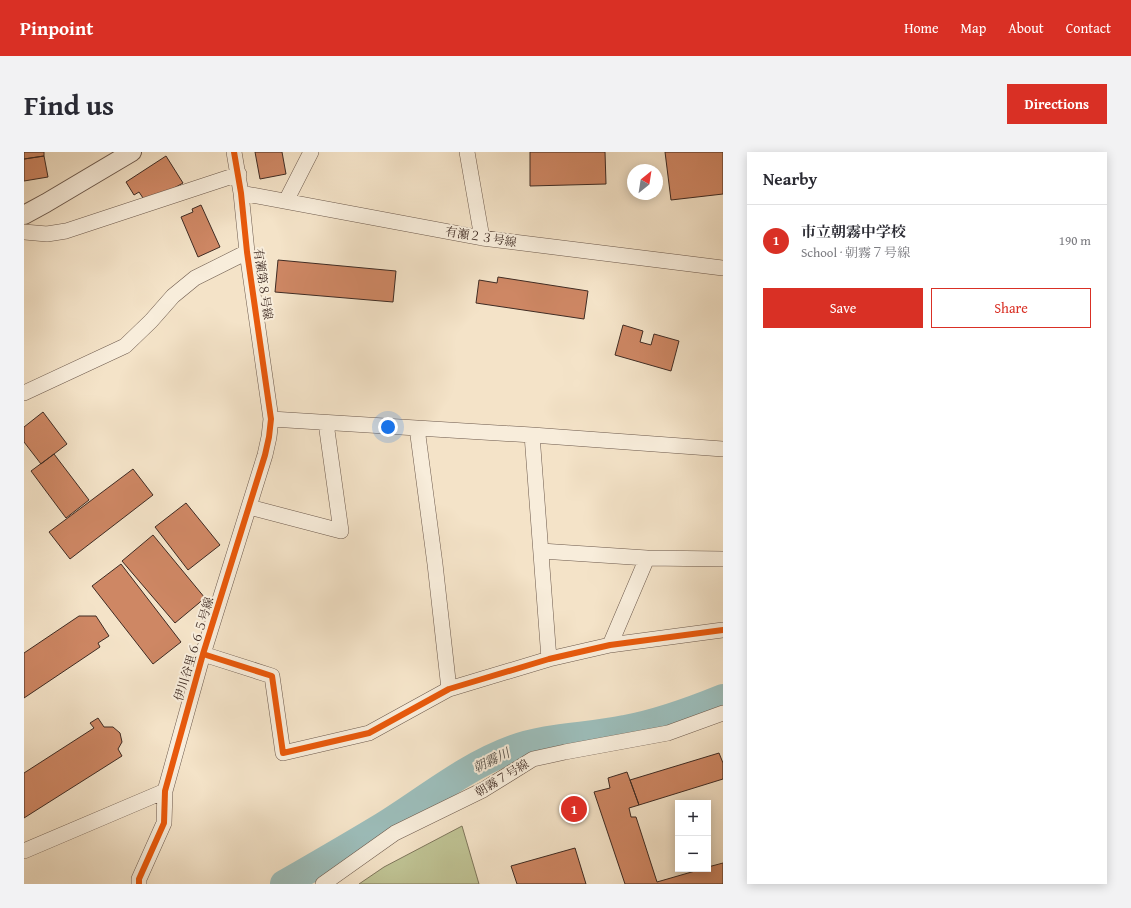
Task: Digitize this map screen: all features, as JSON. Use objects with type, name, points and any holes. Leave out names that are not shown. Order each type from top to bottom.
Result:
[{"type":"street","points":[[24,214],[46,203],[132,152]]},
{"type":"street","name":"有瀬第８号線","points":[[234,152],[239,174],[247,252],[271,420]]},
{"type":"street","points":[[286,201],[311,152]]},
{"type":"street","points":[[467,152],[482,238]]},
{"type":"street","points":[[24,232],[47,234],[66,231],[239,174]]},
{"type":"street","name":"有瀬２３号線","points":[[241,193],[482,238],[723,268]]},
{"type":"street","points":[[24,393],[125,346],[151,321],[173,296],[195,278],[247,252]]},
{"type":"street","points":[[271,420],[532,435],[723,449]]},
{"type":"street","name":"伊川谷里６６５号線","points":[[139,884],[139,879],[164,823],[165,791],[202,654],[265,455],[271,420]]},
{"type":"street","points":[[249,507],[341,532],[326,423]]},
{"type":"street","points":[[417,428],[435,564],[449,689]]},
{"type":"street","points":[[532,435],[549,659]]},
{"type":"street","points":[[541,551],[647,558],[723,559]]},
{"type":"street","points":[[610,645],[647,558]]},
{"type":"street","points":[[202,654],[272,676],[283,753],[369,734],[449,689],[549,659],[610,645],[723,630]]},
{"type":"street","name":"朝霧７号線","points":[[323,884],[395,833],[483,790],[533,759],[668,733],[723,713]]},
{"type":"street","points":[[24,852],[165,791]]},
{"type":"green space","points":[[462,826],[479,884],[359,884],[384,867]]},
{"type":"building","points":[[24,152],[44,152],[44,156],[24,159]]},
{"type":"building","points":[[255,152],[282,152],[286,174],[260,179]]},
{"type":"building","points":[[530,152],[605,152],[606,184],[530,186]]},
{"type":"building","points":[[665,152],[723,152],[723,194],[671,200]]},
{"type":"building","points":[[44,156],[48,177],[24,181],[24,159]]},
{"type":"building","points":[[166,156],[183,183],[158,197],[145,201],[139,192],[134,195],[126,182]]},
{"type":"building","points":[[201,205],[220,247],[198,257],[181,217],[193,212],[192,209]]},
{"type":"building","points":[[278,260],[396,271],[393,302],[275,292]]},
{"type":"building","points":[[498,277],[588,291],[584,319],[476,303],[479,280],[497,283]]},
{"type":"building","points":[[623,325],[643,331],[640,342],[651,345],[654,334],[679,341],[671,371],[615,355]]},
{"type":"building","points":[[43,412],[67,444],[41,464],[24,442],[24,427]]},
{"type":"building","points":[[54,454],[89,500],[66,518],[31,471]]},
{"type":"building","points":[[133,469],[153,495],[70,559],[49,532]]},
{"type":"building","points":[[186,503],[220,545],[188,570],[155,527]]},
{"type":"building","points":[[153,535],[205,598],[175,623],[122,561]]},
{"type":"building","points":[[121,564],[181,642],[153,664],[92,586]]},
{"type":"building","points":[[79,616],[96,616],[109,636],[98,643],[100,647],[24,698],[24,653]]},
{"type":"building","points":[[98,718],[104,727],[113,727],[120,733],[122,742],[118,749],[122,756],[24,818],[24,773],[94,728],[90,723]]},
{"type":"building","points":[[719,753],[723,763],[723,779],[639,805],[630,780]]},
{"type":"building","points":[[627,772],[639,805],[629,808],[631,817],[636,817],[657,882],[692,872],[711,872],[711,866],[723,863],[723,884],[625,884],[594,792],[610,788],[608,778]]},
{"type":"building","points":[[575,848],[586,884],[517,884],[511,866]]},
{"type":"waterway","name":"朝霧川","points":[[284,884],[383,826],[462,774],[496,756],[526,745],[554,739],[611,732],[663,720],[723,698]]},
{"type":"cycle path","points":[[139,884],[139,879],[164,823],[165,791],[203,654],[265,455],[269,437],[271,419],[247,252],[241,193],[234,152]]},
{"type":"cycle path","points":[[203,654],[272,676],[283,753],[369,733],[449,689],[549,659],[610,645],[723,630]]},
{"type":"place","name":"市立朝霧中学校","points":[[574,809]]}]
